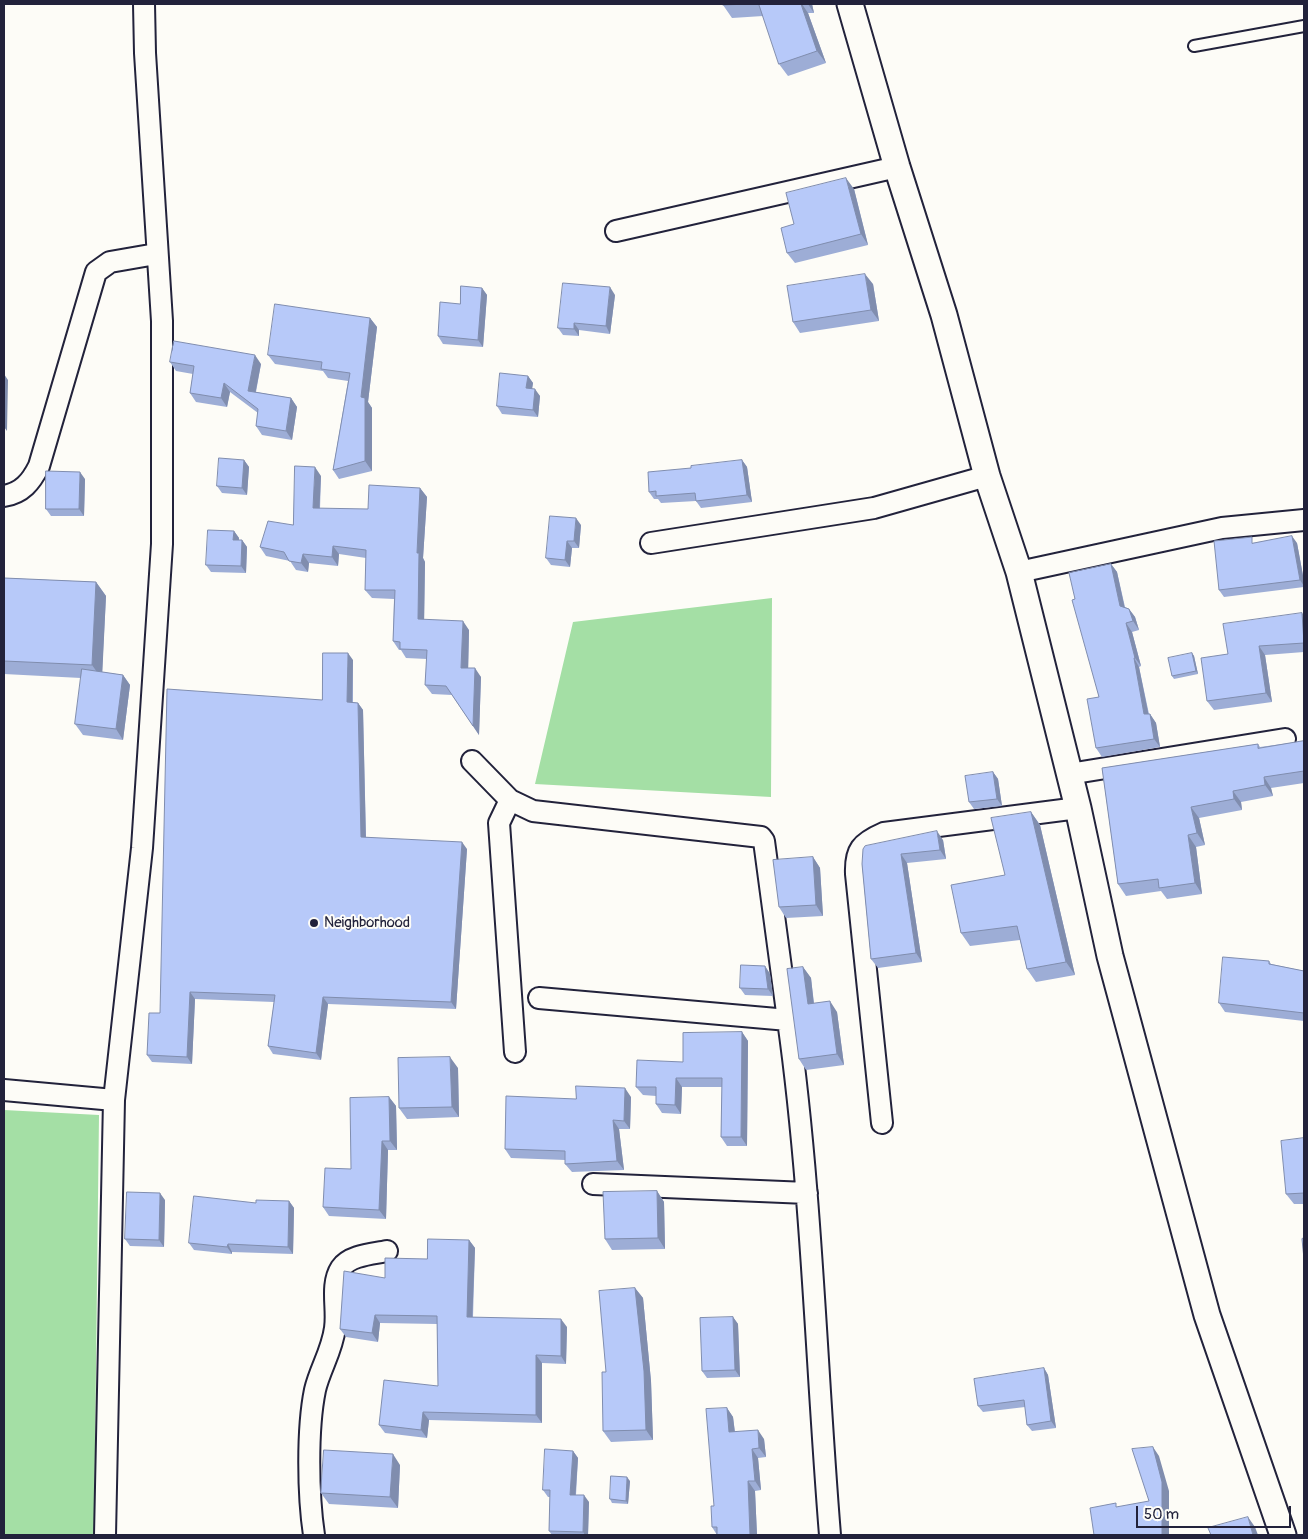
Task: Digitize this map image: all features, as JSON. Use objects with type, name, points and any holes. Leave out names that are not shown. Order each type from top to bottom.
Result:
[{"type":"street","points":[[105,1535],[114,1100],[142,848],[162,544],[162,321],[156,254],[144,4]]},
{"type":"street","points":[[850,4],[898,168],[944,315],[987,476],[1018,572],[1078,808],[1110,956],[1170,1184],[1207,1315],[1283,1535]]},
{"type":"street","points":[[616,231],[898,168]]},
{"type":"street","points":[[4,496],[19,492],[31,480],[39,466],[96,272],[110,262],[156,254]]},
{"type":"street","points":[[651,542],[874,508],[987,476]]},
{"type":"street","points":[[1018,572],[1222,528],[1304,520]]},
{"type":"street","points":[[1069,774],[1285,739]]},
{"type":"street","points":[[472,761],[510,800],[533,811],[762,837],[798,1090],[807,1193],[819,1396],[830,1535]]},
{"type":"street","points":[[510,800],[499,823],[515,1052]]},
{"type":"street","points":[[882,1123],[856,874],[856,860],[861,846],[884,833],[1078,808]]},
{"type":"street","points":[[540,998],[788,1020]]},
{"type":"street","points":[[4,1090],[114,1100]]},
{"type":"street","points":[[593,1184],[807,1193]]},
{"type":"street","points":[[314,1535],[310,1512],[311,1411],[318,1375],[332,1344],[335,1326],[336,1286],[339,1273],[342,1266],[353,1259],[387,1251]]},
{"type":"lane","points":[[1194,46],[1304,26]]},
{"type":"green space","points":[[772,598],[771,797],[535,784],[573,622]]},
{"type":"green space","points":[[4,1110],[99,1115],[94,1535],[4,1535]]},
{"type":"building","points":[[759,4],[801,4],[817,51],[779,64]]},
{"type":"building","points":[[846,178],[861,234],[787,253],[781,228],[794,224],[786,193]]},
{"type":"building","points":[[865,274],[871,310],[793,322],[787,286]]},
{"type":"building","points":[[563,283],[610,287],[606,326],[574,323],[574,329],[558,328]]},
{"type":"building","points":[[461,286],[482,288],[478,340],[438,336],[440,302],[460,304]]},
{"type":"building","points":[[275,304],[370,318],[361,397],[365,398],[365,461],[333,470],[350,373],[321,369],[322,362],[268,355]]},
{"type":"building","points":[[174,341],[255,355],[248,391],[291,398],[286,431],[256,426],[258,409],[224,383],[221,398],[190,393],[194,366],[170,362]]},
{"type":"building","points":[[500,373],[528,376],[526,388],[535,389],[533,410],[497,406]]},
{"type":"building","points":[[219,458],[244,460],[242,488],[217,486]]},
{"type":"building","points":[[742,460],[747,495],[696,501],[695,493],[656,496],[656,491],[649,492],[648,472]]},
{"type":"building","points":[[295,466],[315,467],[313,508],[368,509],[369,485],[420,488],[417,553],[419,553],[418,619],[463,621],[461,668],[475,668],[473,726],[446,686],[425,685],[427,650],[400,649],[400,642],[393,641],[395,590],[365,590],[366,550],[333,546],[332,557],[303,554],[301,563],[289,561],[284,552],[260,547],[268,521],[293,525]]},
{"type":"building","points":[[46,471],[80,472],[79,509],[46,509]]},
{"type":"building","points":[[550,516],[576,518],[574,541],[567,541],[565,560],[546,558]]},
{"type":"building","points":[[208,530],[234,531],[233,540],[242,540],[241,566],[206,565]]},
{"type":"building","points":[[1292,536],[1300,580],[1219,590],[1214,541],[1252,537],[1252,543]]},
{"type":"building","points":[[1111,564],[1120,606],[1129,609],[1133,621],[1126,623],[1135,658],[1144,714],[1150,714],[1154,739],[1096,748],[1087,699],[1099,697],[1072,600],[1075,599],[1069,573]]},
{"type":"building","points":[[4,578],[96,582],[92,665],[4,661]]},
{"type":"building","points":[[1302,613],[1304,643],[1259,646],[1266,693],[1207,701],[1201,658],[1228,654],[1223,624]]},
{"type":"building","name":"Neighborhood","points":[[323,653],[348,653],[347,702],[358,703],[361,837],[462,842],[451,1002],[323,997],[316,1053],[268,1046],[275,995],[190,992],[187,1057],[147,1055],[149,1013],[160,1013],[167,689],[322,700]]},
{"type":"building","points":[[1192,653],[1196,671],[1172,676],[1168,658]]},
{"type":"building","points":[[82,669],[123,675],[116,729],[75,724]]},
{"type":"building","points":[[1304,741],[1304,771],[1264,777],[1265,785],[1233,791],[1234,799],[1191,807],[1197,833],[1188,835],[1195,883],[1159,888],[1158,879],[1118,884],[1102,768],[1258,744],[1258,748]]},
{"type":"building","points":[[993,772],[997,799],[969,802],[965,776]]},
{"type":"building","points":[[1031,812],[1066,962],[1027,969],[1017,926],[961,933],[951,885],[1005,875],[991,818]]},
{"type":"building","points":[[937,831],[940,850],[901,854],[916,953],[871,959],[862,864],[863,849],[865,846]]},
{"type":"building","points":[[813,857],[816,905],[779,907],[773,860]]},
{"type":"building","points":[[1223,957],[1269,961],[1269,964],[1304,971],[1304,1013],[1219,1003]]},
{"type":"building","points":[[741,965],[765,966],[768,989],[740,988]]},
{"type":"building","points":[[803,967],[808,1004],[830,1001],[837,1054],[799,1059],[787,969]]},
{"type":"building","points":[[742,1032],[741,1137],[721,1137],[722,1078],[676,1078],[675,1105],[656,1104],[656,1087],[636,1087],[637,1060],[683,1062],[683,1033]]},
{"type":"building","points":[[450,1057],[452,1107],[399,1108],[398,1058]]},
{"type":"building","points":[[576,1086],[625,1088],[624,1121],[613,1120],[617,1161],[565,1164],[565,1151],[505,1149],[506,1096],[576,1099]]},
{"type":"building","points":[[389,1097],[390,1141],[382,1141],[379,1210],[323,1207],[325,1168],[351,1169],[350,1098]]},
{"type":"building","points":[[1304,1138],[1304,1193],[1286,1194],[1281,1141]]},
{"type":"building","points":[[657,1191],[658,1238],[605,1239],[603,1192]]},
{"type":"building","points":[[127,1192],[160,1193],[159,1240],[125,1239]]},
{"type":"building","points":[[194,1196],[256,1203],[256,1200],[289,1201],[288,1247],[228,1244],[227,1247],[189,1243]]},
{"type":"building","points":[[1304,1238],[1304,1259],[1302,1239]]},
{"type":"building","points":[[428,1239],[469,1240],[467,1317],[561,1319],[561,1356],[536,1355],[536,1415],[423,1412],[421,1430],[379,1425],[384,1380],[438,1386],[437,1316],[375,1315],[372,1333],[340,1329],[344,1271],[385,1278],[385,1258],[427,1259]]},
{"type":"building","points":[[635,1288],[644,1371],[646,1430],[603,1431],[602,1372],[606,1372],[599,1291]]},
{"type":"building","points":[[733,1317],[735,1370],[702,1371],[700,1318]]},
{"type":"building","points":[[1044,1368],[1051,1421],[1027,1425],[1024,1400],[978,1406],[974,1379]]},
{"type":"building","points":[[727,1408],[729,1432],[758,1430],[759,1448],[752,1449],[755,1481],[748,1481],[750,1535],[717,1535],[717,1527],[712,1527],[711,1506],[714,1506],[706,1409]]},
{"type":"building","points":[[1153,1447],[1162,1482],[1162,1535],[1094,1535],[1090,1508],[1116,1503],[1116,1507],[1149,1501],[1132,1449]]},
{"type":"building","points":[[545,1449],[573,1451],[570,1495],[584,1495],[583,1532],[549,1531],[550,1490],[543,1490]]},
{"type":"building","points":[[324,1450],[393,1454],[390,1497],[321,1493]]},
{"type":"building","points":[[611,1476],[627,1477],[626,1501],[610,1499]]},
{"type":"building","points":[[1248,1517],[1253,1535],[1211,1535],[1208,1528]]},
{"type":"place","name":"Neighborhood","points":[[314,923]]}]
